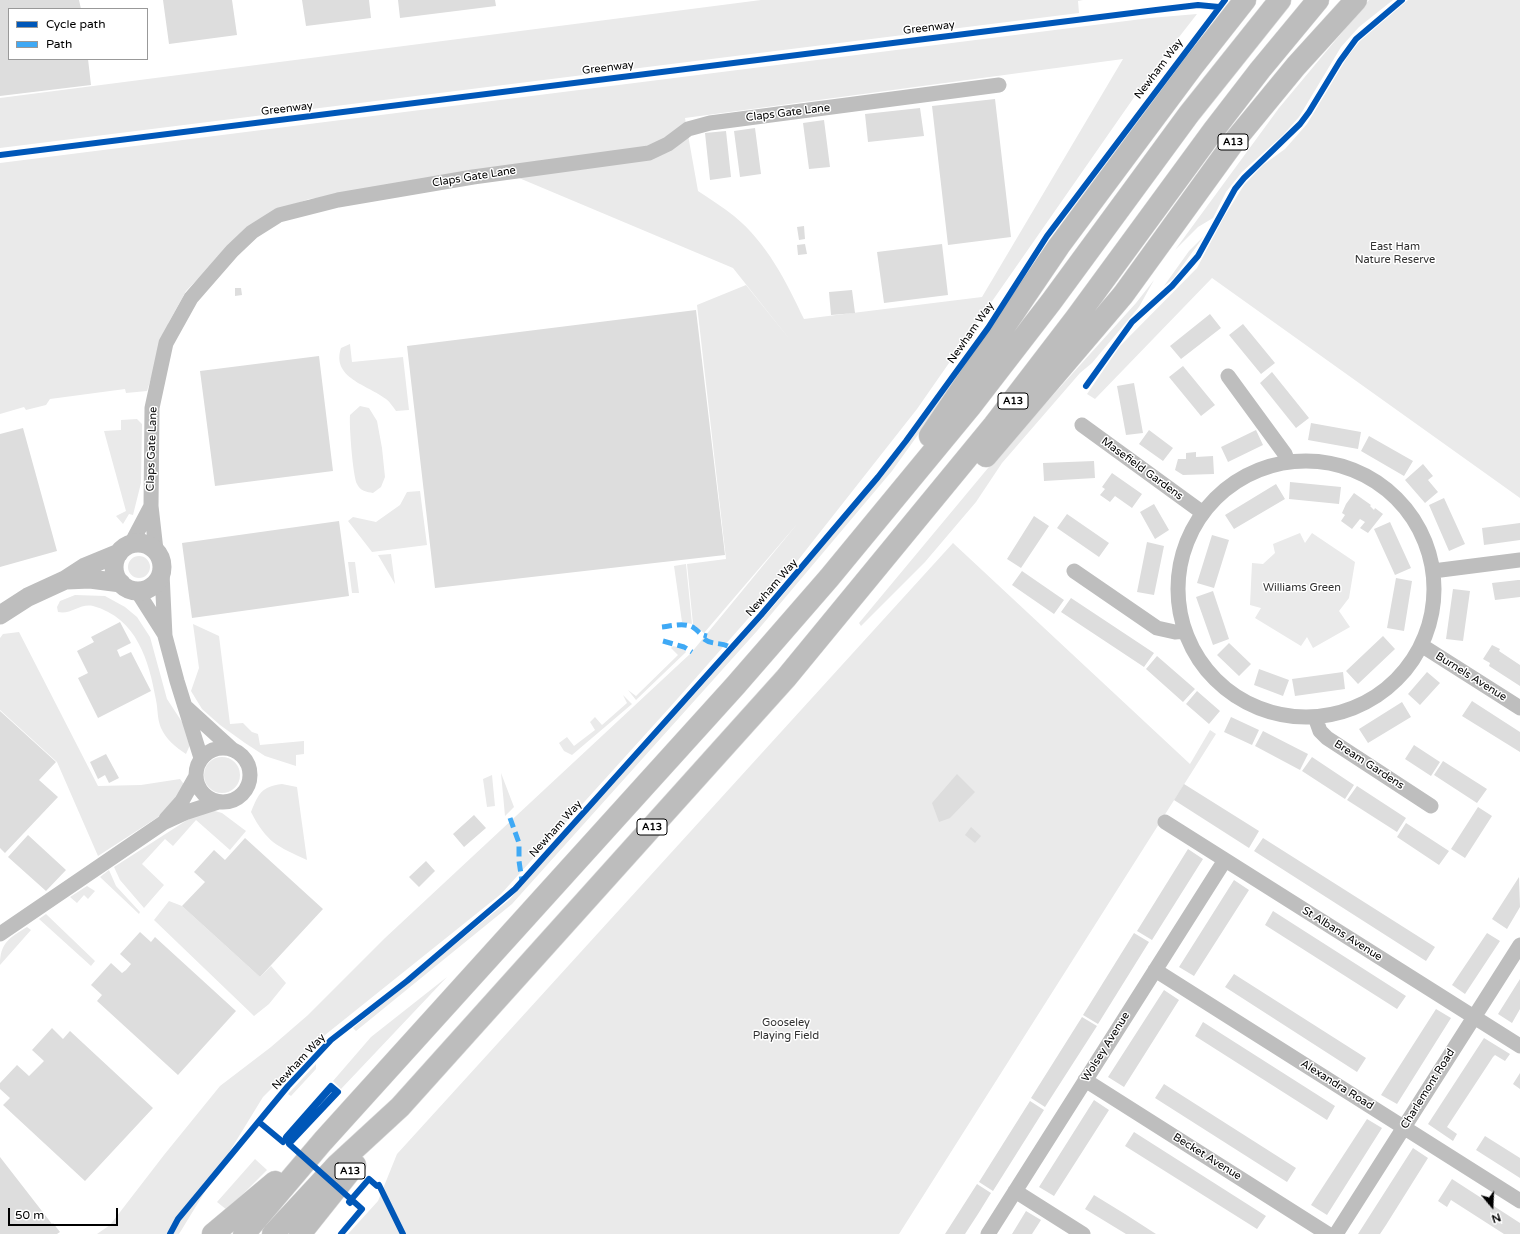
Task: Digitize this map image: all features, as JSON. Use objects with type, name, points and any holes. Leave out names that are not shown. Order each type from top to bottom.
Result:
[{"type":"highway","name":"A13","points":[[875,523],[936,426],[1059,246],[1193,66],[1245,0]]},
{"type":"highway","name":"A13","points":[[244,1234],[324,1141],[735,686],[875,523],[979,395],[1099,238],[1189,114],[1280,0]]},
{"type":"highway","name":"A13","points":[[300,1234],[400,1108],[786,678],[994,424],[1123,256],[1255,76],[1318,0]]},
{"type":"highway","name":"A13","points":[[898,542],[940,504],[1022,415],[1124,295],[1236,139],[1296,66],[1356,0]]},
{"type":"highway","name":"A13","points":[[273,1234],[337,1165],[400,1108]]},
{"type":"highway","name":"A13","points":[[213,1234],[324,1141]]},
{"type":"street","name":"Claps Gate Lane","points":[[162,573],[161,557],[156,550],[150,506],[152,408],[166,343],[191,298],[209,276],[252,232],[279,215],[320,204],[473,177],[649,153],[668,144],[688,129],[710,123],[999,85]]},
{"type":"street","points":[[1228,376],[1285,454],[1288,462]]},
{"type":"street","name":"Masefield Gardens","points":[[1082,425],[1203,513]]},
{"type":"street","points":[[1316,461],[1345,467],[1371,479],[1388,492],[1412,518],[1426,543],[1433,571],[1434,596],[1431,615],[1421,646],[1405,671],[1386,689],[1365,703],[1340,713],[1315,717],[1280,714],[1260,709],[1235,696],[1213,678],[1196,656],[1184,631],[1178,607],[1177,582],[1184,552],[1190,534],[1203,513],[1220,494],[1240,479],[1263,468],[1288,462],[1316,461]]},
{"type":"street","name":"Claps Gate Lane","points":[[129,587],[116,576],[114,568],[115,560],[125,548],[150,506]]},
{"type":"street","points":[[0,615],[28,597],[65,580],[85,567],[125,548],[140,543],[149,545],[156,550]]},
{"type":"street","points":[[1433,571],[1520,560]]},
{"type":"street","points":[[1074,571],[1157,628],[1175,632],[1184,631]]},
{"type":"street","points":[[65,580],[90,579],[146,590],[153,586],[162,573]]},
{"type":"street","points":[[162,573],[165,636],[177,681],[187,707],[201,758]]},
{"type":"street","points":[[129,587],[165,636]]},
{"type":"street","name":"Burnels Avenue","points":[[1421,646],[1520,708]]},
{"type":"street","points":[[0,934],[163,823],[187,812],[218,802],[234,800],[243,794],[248,785],[250,774],[245,759],[233,750],[187,707]]},
{"type":"street","name":"Bream Gardens","points":[[1315,717],[1320,732],[1327,738],[1431,806]]},
{"type":"street","points":[[163,823],[182,801],[195,778],[196,768],[201,758],[210,751],[218,748],[233,750]]},
{"type":"street","points":[[195,778],[198,787],[204,795],[218,802]]},
{"type":"street","name":"St Albans Avenue","points":[[1165,822],[1520,1046]]},
{"type":"street","name":"Wolsey Avenue","points":[[988,1234],[1225,860]]},
{"type":"street","name":"Charlemont Road","points":[[1336,1234],[1473,1016],[1520,945]]},
{"type":"street","name":"Alexandra Road","points":[[1155,970],[1520,1200]]},
{"type":"street","name":"Becket Avenue","points":[[1085,1080],[1328,1234]]},
{"type":"street","points":[[1015,1191],[1083,1234]]},
{"type":"green space","points":[[761,0],[1083,0],[1078,1],[1079,13],[0,148],[0,98]]},
{"type":"green space","points":[[1369,0],[1393,0],[1359,27],[1341,47],[1299,117],[1283,135],[1242,172],[1226,192],[1213,218],[1198,227],[1175,250],[1279,108]]},
{"type":"green space","name":"East Ham Nature Reserve","points":[[1408,0],[1520,0],[1520,498],[1212,278],[1095,399],[1087,394],[1120,346],[1197,268],[1224,217],[1244,185],[1263,165],[1285,149],[1307,124],[1348,56],[1360,41]]},
{"type":"green space","points":[[1197,14],[1151,73],[917,409],[784,578],[671,706],[501,894],[325,1035],[263,1097],[179,1234],[97,1234],[110,1225],[220,1086],[271,1047],[308,1015],[385,938],[691,653],[798,523],[704,633],[693,624],[687,564],[726,559],[697,305],[746,285],[791,341],[733,268],[519,178],[309,199],[271,213],[212,264],[186,291],[169,322],[147,391],[126,393],[125,389],[50,399],[46,405],[26,410],[24,407],[0,414],[0,163],[1150,18]],"holes":[[[1123,59],[982,297],[804,319],[783,277],[766,250],[734,216],[698,191],[685,118]]]},
{"type":"green space","points":[[1145,112],[1148,114],[892,471],[757,631],[512,904],[356,1031],[353,1028],[509,900],[771,609],[910,441],[996,322],[1072,209]]},
{"type":"green space","points":[[1204,236],[1173,279],[1164,286],[1189,251]]},
{"type":"green space","points":[[1154,280],[1139,307],[1092,363],[1080,373],[1002,463],[976,502],[925,562],[861,626],[859,623],[998,456],[1136,303]]},
{"type":"green space","points":[[350,344],[352,362],[403,357],[409,410],[396,411],[386,399],[353,380],[346,374],[341,367],[339,358],[341,348]]},
{"type":"green space","points":[[360,406],[369,408],[377,421],[382,448],[385,477],[381,487],[373,493],[364,491],[360,488],[357,484],[354,472],[350,415]]},
{"type":"green space","points":[[137,419],[142,424],[141,483],[133,515],[129,514],[123,524],[116,516],[126,511],[104,431],[121,430],[121,420]]},
{"type":"green space","points":[[420,491],[427,545],[372,552],[348,521],[353,517],[376,522],[400,505],[407,492]]},
{"type":"green space","name":"Williams Green","points":[[1300,533],[1305,543],[1312,533],[1355,562],[1349,598],[1339,611],[1350,627],[1313,648],[1307,637],[1301,646],[1255,618],[1261,608],[1250,605],[1252,563],[1263,564],[1275,553],[1273,544]]},
{"type":"green space","name":"Gooseley Playing Field","points":[[953,543],[1190,764],[1210,730],[1216,734],[899,1234],[348,1234],[378,1201],[397,1154]]},
{"type":"green space","points":[[391,554],[395,584],[378,555]]},
{"type":"green space","points":[[139,556],[147,559],[150,567],[147,575],[139,578],[131,575],[128,567],[131,559]]},
{"type":"green space","points":[[348,562],[355,562],[359,593],[352,593]]},
{"type":"green space","points":[[686,564],[692,624],[682,622],[674,566]]},
{"type":"green space","points":[[75,595],[105,596],[125,607],[137,617],[150,637],[167,699],[184,725],[190,745],[186,754],[178,749],[165,736],[161,728],[153,685],[145,656],[130,631],[120,620],[108,612],[93,606],[84,606],[67,612],[58,612],[57,607],[60,601]]},
{"type":"green space","points":[[193,624],[219,636],[230,724],[243,723],[252,732],[258,734],[260,745],[304,741],[304,754],[296,755],[296,766],[265,756],[220,725],[202,709],[191,691],[199,668]]},
{"type":"green space","points":[[19,632],[98,786],[141,785],[180,779],[192,795],[98,856],[57,762],[0,710],[0,638],[3,634]]},
{"type":"green space","points":[[673,646],[682,648],[686,652],[636,700],[628,690],[636,696],[678,655],[671,648]]},
{"type":"green space","points":[[623,695],[632,704],[572,755],[564,751],[559,743],[567,737],[574,746],[595,730],[590,722],[595,717],[602,725],[627,703]]},
{"type":"green space","points":[[225,757],[235,762],[239,768],[239,782],[235,788],[229,792],[219,793],[209,788],[205,782],[204,772],[209,762],[215,758]]},
{"type":"green space","points":[[501,773],[514,807],[505,816]]},
{"type":"green space","points":[[492,775],[495,806],[487,807],[483,779]]},
{"type":"green space","points":[[282,784],[297,787],[307,860],[280,847],[268,837],[262,831],[251,812],[256,800],[265,789]]},
{"type":"green space","points":[[211,810],[222,813],[246,831],[230,850],[196,820],[173,846],[165,839],[142,864],[164,885],[144,908],[120,880],[114,867],[195,815]]},
{"type":"green space","points":[[109,870],[116,886],[140,912],[139,914],[100,877]]},
{"type":"green space","points":[[87,886],[95,891],[88,899],[84,895],[77,903],[70,897]]},
{"type":"green space","points":[[169,901],[182,906],[260,977],[271,966],[286,983],[269,1004],[254,1016],[154,920]]},
{"type":"green space","points":[[46,914],[95,961],[91,966],[39,919]]},
{"type":"green space","points":[[27,927],[31,930],[0,965],[0,958],[4,946],[15,934]]},
{"type":"green space","points":[[447,977],[341,1089],[333,1081],[371,1037]]},
{"type":"green space","points":[[316,1064],[316,1069],[291,1096],[288,1094]]},
{"type":"green space","points":[[255,1159],[267,1170],[227,1210],[217,1202]]},
{"type":"building","points":[[0,0],[79,0],[81,8],[8,8],[8,60],[88,60],[91,85],[0,96]]},
{"type":"building","points":[[163,0],[232,0],[237,35],[169,44]]},
{"type":"building","points":[[302,0],[369,0],[371,18],[306,26]]},
{"type":"building","points":[[398,0],[495,0],[496,6],[400,18]]},
{"type":"building","points":[[995,99],[1011,237],[948,245],[932,106]]},
{"type":"building","points":[[920,108],[924,136],[868,142],[865,114]]},
{"type":"building","points":[[824,120],[830,167],[809,169],[803,123]]},
{"type":"building","points":[[755,128],[761,174],[740,177],[734,131]]},
{"type":"building","points":[[726,131],[731,177],[710,180],[705,133]]},
{"type":"building","points":[[804,226],[805,239],[799,240],[797,227]]},
{"type":"building","points":[[805,244],[807,254],[798,255],[797,245]]},
{"type":"building","points":[[942,244],[948,295],[884,303],[877,252]]},
{"type":"building","points":[[235,288],[241,288],[242,295],[235,296]]},
{"type":"building","points":[[852,290],[855,313],[831,315],[829,292]]},
{"type":"building","points":[[696,310],[725,555],[435,588],[407,346]]},
{"type":"building","points":[[1210,314],[1221,328],[1181,359],[1170,346]]},
{"type":"building","points":[[1243,324],[1275,363],[1261,374],[1229,335]]},
{"type":"building","points":[[319,356],[333,471],[215,486],[200,371]]},
{"type":"building","points":[[1183,366],[1215,405],[1201,416],[1169,377]]},
{"type":"building","points":[[1272,372],[1309,418],[1296,428],[1260,383]]},
{"type":"building","points":[[1134,383],[1143,433],[1126,435],[1117,386]]},
{"type":"building","points":[[1311,423],[1361,432],[1358,449],[1308,440]]},
{"type":"building","points":[[23,428],[57,551],[0,567],[0,434]]},
{"type":"building","points":[[1149,430],[1173,448],[1163,461],[1139,444]]},
{"type":"building","points":[[1256,430],[1263,445],[1228,462],[1221,447]]},
{"type":"building","points":[[1369,436],[1413,461],[1404,476],[1361,451]]},
{"type":"building","points":[[1196,452],[1196,457],[1213,456],[1214,474],[1183,475],[1175,470],[1178,459],[1186,459],[1186,453]]},
{"type":"building","points":[[1094,461],[1095,478],[1044,481],[1043,463]]},
{"type":"building","points":[[1423,464],[1433,476],[1428,480],[1438,492],[1425,503],[1405,480]]},
{"type":"building","points":[[1112,473],[1142,494],[1132,508],[1115,496],[1110,502],[1100,495],[1105,489],[1102,487]]},
{"type":"building","points":[[1290,482],[1341,487],[1339,504],[1289,499]]},
{"type":"building","points":[[1276,484],[1285,499],[1234,529],[1225,515]]},
{"type":"building","points":[[1354,493],[1371,505],[1370,506],[1374,510],[1375,508],[1383,514],[1368,533],[1360,528],[1365,522],[1360,519],[1352,529],[1341,521],[1345,515],[1342,513],[1346,504]]},
{"type":"building","points":[[1444,498],[1465,544],[1449,551],[1429,505]]},
{"type":"building","points":[[1154,504],[1169,530],[1155,539],[1140,512]]},
{"type":"building","points":[[1067,514],[1109,543],[1099,557],[1057,528]]},
{"type":"building","points":[[1034,516],[1049,526],[1021,568],[1007,559]]},
{"type":"building","points":[[339,521],[349,596],[192,618],[182,543]]},
{"type":"building","points":[[1390,522],[1411,568],[1395,575],[1374,529]]},
{"type":"building","points":[[1520,523],[1520,540],[1484,545],[1482,528]]},
{"type":"building","points":[[1212,535],[1229,540],[1214,588],[1197,583]]},
{"type":"building","points":[[1147,542],[1164,546],[1154,595],[1137,592]]},
{"type":"building","points":[[1022,571],[1064,600],[1054,614],[1012,585]]},
{"type":"building","points":[[1396,578],[1412,581],[1404,631],[1387,628]]},
{"type":"building","points":[[1520,580],[1520,597],[1495,600],[1492,583]]},
{"type":"building","points":[[1453,589],[1470,591],[1463,641],[1446,639]]},
{"type":"building","points":[[1213,591],[1229,639],[1213,645],[1196,597]]},
{"type":"building","points":[[1071,598],[1154,653],[1144,667],[1061,612]]},
{"type":"building","points":[[120,622],[131,643],[117,650],[120,657],[131,652],[151,691],[98,718],[78,678],[88,673],[77,651],[94,642],[91,637]]},
{"type":"building","points":[[1383,636],[1395,649],[1358,684],[1346,671]]},
{"type":"building","points":[[1229,643],[1251,664],[1239,676],[1217,655]]},
{"type":"building","points":[[1492,645],[1500,649],[1499,651],[1520,665],[1520,686],[1489,666],[1490,663],[1483,659]]},
{"type":"building","points":[[1157,656],[1195,689],[1183,702],[1146,669]]},
{"type":"building","points":[[1259,669],[1289,680],[1283,696],[1254,685]]},
{"type":"building","points":[[1343,672],[1345,689],[1295,696],[1292,679]]},
{"type":"building","points":[[1427,672],[1440,683],[1420,705],[1408,694]]},
{"type":"building","points":[[1197,691],[1220,711],[1209,724],[1186,704]]},
{"type":"building","points":[[1472,701],[1520,732],[1520,752],[1462,716]]},
{"type":"building","points":[[1402,702],[1411,717],[1368,743],[1359,729]]},
{"type":"building","points":[[0,711],[56,762],[39,780],[58,797],[5,853],[0,848]]},
{"type":"building","points":[[1231,717],[1259,730],[1252,745],[1224,732]]},
{"type":"building","points":[[1263,731],[1308,754],[1300,770],[1255,746]]},
{"type":"building","points":[[1414,745],[1440,762],[1431,776],[1405,759]]},
{"type":"building","points":[[106,754],[119,778],[109,783],[105,775],[98,779],[90,762]]},
{"type":"building","points":[[1312,757],[1354,785],[1345,799],[1302,771]]},
{"type":"building","points":[[1443,761],[1487,789],[1477,803],[1434,775]]},
{"type":"building","points":[[957,774],[975,792],[950,818],[939,822],[932,803]]},
{"type":"building","points":[[1184,784],[1259,831],[1249,848],[1174,800]]},
{"type":"building","points":[[1357,786],[1406,818],[1397,832],[1347,800]]},
{"type":"building","points":[[1478,807],[1492,816],[1465,858],[1451,849]]},
{"type":"building","points":[[474,815],[486,828],[464,847],[453,834]]},
{"type":"building","points":[[1406,823],[1449,851],[1439,865],[1397,837]]},
{"type":"building","points":[[971,827],[981,836],[975,843],[965,835]]},
{"type":"building","points":[[28,835],[66,870],[46,891],[8,857]]},
{"type":"building","points":[[245,838],[323,909],[260,977],[182,906],[205,882],[194,872],[214,850],[225,860]]},
{"type":"building","points":[[1263,838],[1435,947],[1426,961],[1254,851]]},
{"type":"building","points":[[1188,849],[1203,859],[1152,940],[1137,931]]},
{"type":"building","points":[[426,861],[435,871],[419,887],[409,877]]},
{"type":"building","points":[[1519,877],[1520,907],[1507,929],[1492,919]]},
{"type":"building","points":[[1234,880],[1249,890],[1194,976],[1179,967]]},
{"type":"building","points":[[1273,911],[1406,996],[1397,1009],[1265,925]]},
{"type":"building","points":[[140,932],[151,942],[155,937],[236,1011],[178,1075],[97,1001],[102,995],[91,985],[111,963],[122,973],[126,970],[131,964],[120,954]]},
{"type":"building","points":[[1134,933],[1149,942],[1098,1024],[1083,1015]]},
{"type":"building","points":[[1487,933],[1500,941],[1465,994],[1452,985]]},
{"type":"building","points":[[1234,974],[1366,1058],[1357,1072],[1225,987]]},
{"type":"building","points":[[1520,979],[1520,1009],[1512,1023],[1498,1014]]},
{"type":"building","points":[[1164,990],[1179,1000],[1124,1087],[1108,1077]]},
{"type":"building","points":[[1436,1009],[1451,1018],[1397,1104],[1381,1095]]},
{"type":"building","points":[[1082,1017],[1097,1026],[1045,1107],[1031,1098]]},
{"type":"building","points":[[1203,1022],[1335,1106],[1327,1120],[1195,1036]]},
{"type":"building","points":[[52,1028],[63,1039],[70,1031],[153,1108],[85,1181],[3,1105],[10,1098],[0,1089],[0,1083],[17,1065],[29,1076],[44,1061],[32,1050]]},
{"type":"building","points":[[1484,1038],[1510,1054],[1505,1061],[1495,1055],[1493,1057],[1447,1127],[1457,1134],[1453,1141],[1428,1124]]},
{"type":"building","points":[[1520,1073],[1520,1089],[1513,1084]]},
{"type":"building","points":[[1164,1084],[1296,1168],[1287,1182],[1155,1098]]},
{"type":"building","points":[[1094,1100],[1109,1110],[1054,1196],[1039,1187]]},
{"type":"building","points":[[1030,1101],[1044,1110],[993,1191],[979,1182]]},
{"type":"building","points":[[1367,1119],[1382,1128],[1327,1215],[1311,1205]]},
{"type":"building","points":[[1134,1132],[1266,1216],[1257,1229],[1125,1146]]},
{"type":"building","points":[[1485,1136],[1520,1158],[1520,1178],[1476,1150]]},
{"type":"building","points":[[1413,1148],[1428,1158],[1386,1225],[1380,1234],[1358,1234]]},
{"type":"building","points":[[0,1157],[52,1224],[53,1223],[60,1232],[57,1234],[0,1234]]},
{"type":"building","points":[[1452,1179],[1520,1223],[1520,1234],[1504,1234],[1451,1200],[1447,1207],[1438,1201]]},
{"type":"building","points":[[977,1184],[991,1193],[978,1214],[965,1234],[945,1234]]},
{"type":"building","points":[[1094,1195],[1156,1234],[1126,1234],[1085,1209]]},
{"type":"building","points":[[1026,1211],[1041,1220],[1032,1234],[1012,1234]]},
{"type":"marked path","points":[[662,627],[687,625],[691,626],[699,633],[707,636]]},
{"type":"marked path","points":[[704,639],[725,645],[732,649]]},
{"type":"marked path","points":[[663,641],[684,647],[692,652]]},
{"type":"marked path","points":[[510,818],[519,843],[519,861],[522,881]]},
{"type":"cycle path","name":"Newham Way","points":[[170,1234],[178,1219],[288,1086],[331,1040],[407,981],[515,889],[761,615],[878,477],[906,441],[988,328],[1047,236],[1225,0]]},
{"type":"cycle path","points":[[1086,386],[1132,322],[1172,286],[1198,256],[1235,189],[1244,178],[1300,124],[1340,61],[1356,39],[1402,0]]},
{"type":"cycle path","name":"Greenway","points":[[0,155],[1156,10],[1198,5],[1219,7]]},
{"type":"cycle path","points":[[259,1122],[283,1142],[290,1134],[331,1088],[336,1092],[291,1141],[286,1137],[331,1086],[338,1092],[289,1144],[362,1209],[341,1234]]},
{"type":"cycle path","points":[[350,1203],[349,1202],[369,1179],[377,1186],[379,1185],[403,1234]]}]
